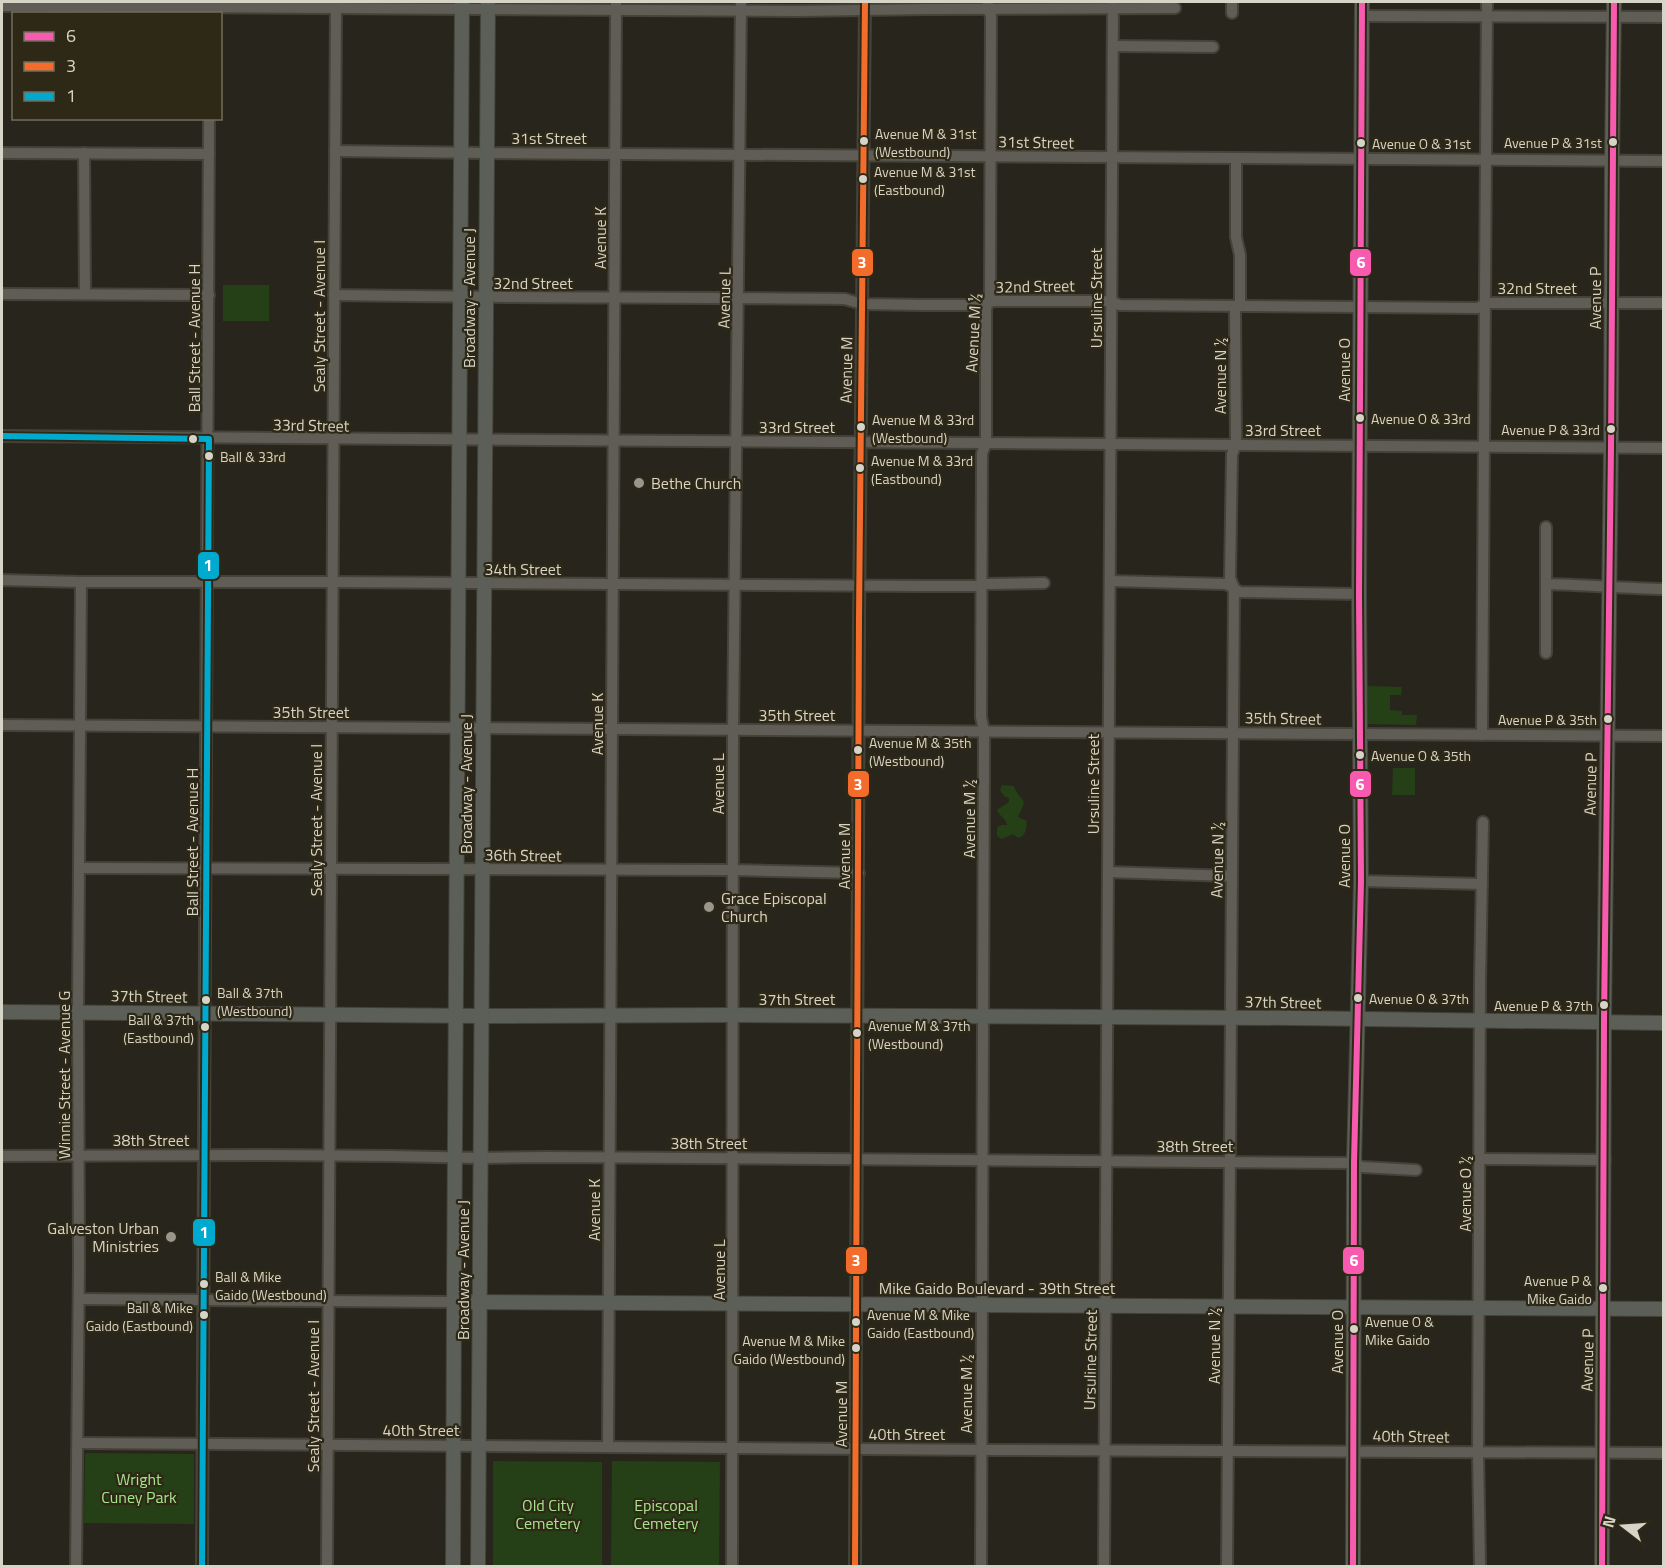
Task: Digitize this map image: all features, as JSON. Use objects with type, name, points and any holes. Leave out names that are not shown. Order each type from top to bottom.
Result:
[{"type":"main road","name":"Avenue O","points":[[1353,1566],[1354,1162],[1361,881],[1359,594],[1362,2]]},
{"type":"main road","name":"Avenue P","points":[[1602,1566],[1604,1022],[1614,2]]},
{"type":"main road","name":"Broadway - Avenue J","points":[[453,1566],[462,5]]},
{"type":"main road","name":"Broadway - Avenue J","points":[[478,1566],[488,5]]},
{"type":"main road","name":"37th Street","points":[[2,1012],[481,1016],[1107,1017],[1664,1023]]},
{"type":"main road","name":"Mike Gaido Boulevard - 39th Street","points":[[454,1302],[1664,1309]]},
{"type":"street","points":[[1232,2],[1232,13]]},
{"type":"street","points":[[1482,735],[1488,2]]},
{"type":"street","name":"Sealy Street - Avenue I","points":[[327,1566],[336,5]]},
{"type":"street","points":[[2,6],[865,6],[929,9],[988,5],[1113,5],[1175,8]]},
{"type":"street","name":"Avenue M ½","points":[[981,1566],[984,731],[981,717],[981,586],[982,453],[986,444],[986,309],[990,293],[991,15],[988,5]]},
{"type":"street","name":"Ursuline Street","points":[[1104,1566],[1113,5]]},
{"type":"street","name":"Avenue K","points":[[608,1447],[616,6]]},
{"type":"street","name":"Avenue L","points":[[732,1566],[733,730],[741,6]]},
{"type":"street","name":"Avenue M","points":[[855,1566],[859,586],[865,6]]},
{"type":"street","points":[[1362,16],[1664,17]]},
{"type":"street","points":[[1113,46],[1213,47]]},
{"type":"street","name":"Ball Street - Avenue H","points":[[202,1566],[208,726],[209,120]]},
{"type":"street","name":"31st Street","points":[[335,151],[1664,161]]},
{"type":"street","points":[[2,153],[209,154]]},
{"type":"street","points":[[84,153],[86,294]]},
{"type":"street","name":"Avenue N ½","points":[[1227,1566],[1234,588],[1230,578],[1232,454],[1236,445],[1235,311],[1240,300],[1240,255],[1236,237],[1236,158]]},
{"type":"street","points":[[2,294],[209,295]]},
{"type":"street","name":"32nd Street","points":[[334,295],[486,298],[845,299],[862,304],[980,305],[988,302],[1111,301],[1119,305],[1238,307],[1478,308],[1486,303],[1664,303]]},
{"type":"street","name":"33rd Street","points":[[2,436],[1664,448]]},
{"type":"street","points":[[1546,526],[1546,653]]},
{"type":"street","name":"34th Street","points":[[2,580],[859,586],[981,586],[985,584],[1044,583]]},
{"type":"street","points":[[1110,581],[1226,584],[1240,592],[1359,594]]},
{"type":"street","name":"Winnie Street - Avenue G","points":[[76,1566],[81,582]]},
{"type":"street","points":[[1546,584],[1664,589]]},
{"type":"street","name":"35th Street","points":[[2,725],[1664,736]]},
{"type":"street","name":"Avenue O ½","points":[[1480,1566],[1478,1452],[1483,822]]},
{"type":"street","name":"36th Street","points":[[79,868],[733,870],[859,873]]},
{"type":"street","points":[[1108,872],[1231,876]]},
{"type":"street","points":[[1361,881],[1482,884]]},
{"type":"street","name":"38th Street","points":[[2,1156],[329,1155],[455,1158],[1354,1162],[1362,1167],[1416,1170]]},
{"type":"street","points":[[1480,1159],[1605,1160]]},
{"type":"street","name":"Mike Gaido Boulevard - 39th Street","points":[[79,1299],[454,1302]]},
{"type":"street","name":"40th Street","points":[[78,1443],[1664,1453]]},
{"type":"green space","points":[[223,285],[269,285],[269,321],[223,321]]},
{"type":"green space","points":[[1367,686],[1402,687],[1401,695],[1390,695],[1390,710],[1402,711],[1402,715],[1417,715],[1416,725],[1366,724]]},
{"type":"green space","points":[[1393,768],[1415,768],[1415,795],[1392,795]]},
{"type":"green space","points":[[1002,785],[1014,786],[1024,802],[1018,817],[1027,822],[1024,834],[1018,838],[1013,834],[1002,839],[997,836],[997,827],[1007,825],[997,810],[1009,802],[1009,798],[1004,796],[1000,790]]},
{"type":"green space","name":"Wright Cuney Park","points":[[86,1453],[194,1454],[194,1524],[84,1523]]},
{"type":"green space","name":"Old City Cemetery","points":[[493,1461],[602,1462],[602,1566],[493,1566]]},
{"type":"green space","name":"Episcopal Cemetery","points":[[612,1461],[720,1462],[719,1566],[611,1566]]},
{"type":"transit line","name":"3","points":[[855,1566],[859,617],[865,2]]},
{"type":"transit line","name":"6","points":[[1353,1566],[1354,1163],[1361,881],[1359,594],[1362,2]]},
{"type":"transit line","name":"6","points":[[1602,1566],[1604,1022],[1614,2]]},
{"type":"transit line","name":"1","points":[[2,436],[209,439],[202,1566]]},
{"type":"place","name":"Avenue M & 31st (Westbound)","points":[[864,141]]},
{"type":"place","name":"Avenue P & 31st","points":[[1613,142]]},
{"type":"place","name":"Avenue O & 31st","points":[[1361,143]]},
{"type":"place","name":"Avenue M & 31st (Eastbound)","points":[[863,179]]},
{"type":"place","name":"Avenue O & 33rd","points":[[1360,418]]},
{"type":"place","name":"Avenue M & 33rd (Westbound)","points":[[861,427]]},
{"type":"place","name":"Avenue P & 33rd","points":[[1611,429]]},
{"type":"place","name":"Ball & 33rd","points":[[209,456]]},
{"type":"place","name":"Avenue M & 33rd (Eastbound)","points":[[860,468]]},
{"type":"place","name":"Bethe Church","points":[[639,483]]},
{"type":"place","name":"Avenue P & 35th","points":[[1608,719]]},
{"type":"place","name":"Avenue M & 35th (Westbound)","points":[[858,750]]},
{"type":"place","name":"Avenue O & 35th","points":[[1360,755]]},
{"type":"place","name":"Grace Episcopal Church","points":[[709,907]]},
{"type":"place","name":"Avenue O & 37th","points":[[1358,998]]},
{"type":"place","name":"Ball & 37th (Westbound)","points":[[206,1000]]},
{"type":"place","name":"Avenue P & 37th","points":[[1604,1005]]},
{"type":"place","name":"Ball & 37th (Eastbound)","points":[[205,1027]]},
{"type":"place","name":"Avenue M & 37th (Westbound)","points":[[857,1033]]},
{"type":"place","name":"Galveston Urban Ministries","points":[[171,1237]]},
{"type":"place","name":"Ball & Mike Gaido (Westbound)","points":[[204,1284]]},
{"type":"place","name":"Avenue P & Mike Gaido","points":[[1603,1288]]},
{"type":"place","name":"Ball & Mike Gaido (Eastbound)","points":[[204,1315]]},
{"type":"place","name":"Avenue M & Mike Gaido (Eastbound)","points":[[856,1322]]},
{"type":"place","name":"Avenue O & Mike Gaido","points":[[1354,1329]]},
{"type":"place","name":"Avenue M & Mike Gaido (Westbound)","points":[[856,1348]]}]
